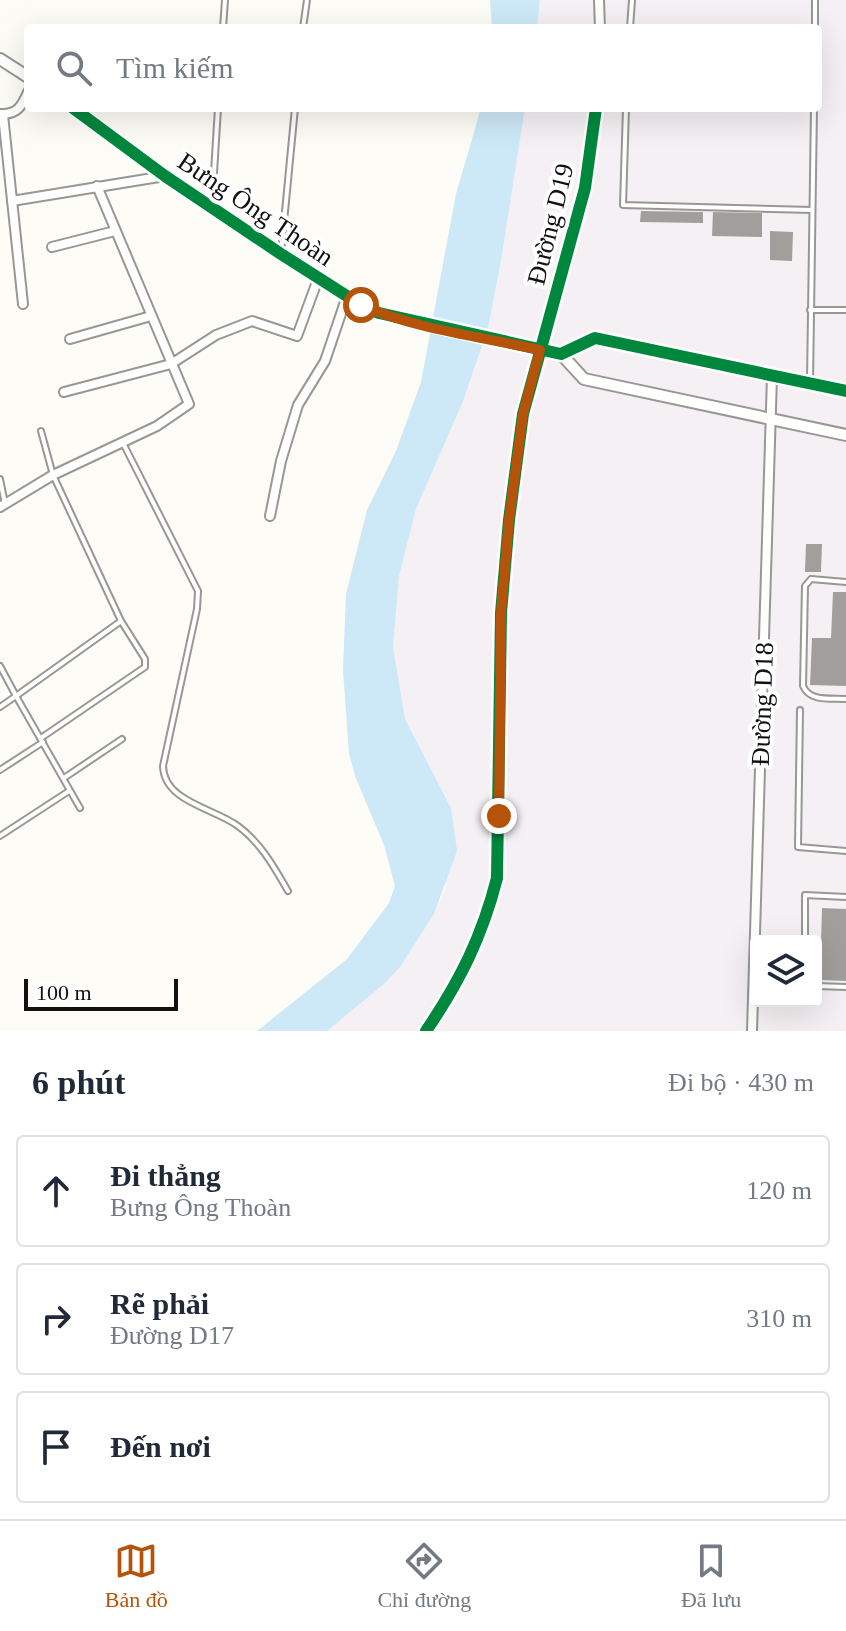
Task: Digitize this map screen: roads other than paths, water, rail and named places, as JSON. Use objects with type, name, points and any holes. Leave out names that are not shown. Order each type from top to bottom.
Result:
[{"type":"street","points":[[599,0],[600,24]]},
{"type":"street","points":[[0,59],[24,74]]},
{"type":"street","points":[[23,304],[2,114],[19,109],[24,100]]},
{"type":"street","name":"Bưng Ông Thoàn","points":[[78,112],[165,176],[318,279],[379,313],[561,354]]},
{"type":"street","name":"Đường D19","points":[[426,1031],[453,991],[473,952],[497,878],[503,598],[523,414],[585,188],[595,112]]},
{"type":"street","points":[[12,201],[165,176]]},
{"type":"street","points":[[2,505],[53,475],[157,426],[189,404],[97,186]]},
{"type":"street","points":[[52,247],[115,231]]},
{"type":"street","points":[[64,392],[171,364],[216,335],[252,321],[297,336],[318,279]]},
{"type":"street","points":[[270,516],[281,461],[298,405],[325,361],[347,296]]},
{"type":"street","points":[[70,339],[151,316]]},
{"type":"street","points":[[846,391],[595,338],[561,354],[584,379],[846,435]]},
{"type":"street","name":"Đường D18","points":[[752,1031],[772,376]]},
{"type":"lane","points":[[223,24],[225,0]]},
{"type":"lane","points":[[304,24],[307,0]]},
{"type":"lane","points":[[630,24],[632,0]]},
{"type":"lane","points":[[815,0],[815,24]]},
{"type":"lane","points":[[212,206],[218,112]]},
{"type":"lane","points":[[281,254],[295,112]]},
{"type":"lane","points":[[626,112],[623,205],[812,210]]},
{"type":"lane","points":[[810,384],[814,112]]},
{"type":"lane","points":[[810,310],[846,310]]},
{"type":"lane","points":[[0,770],[145,667],[145,659],[121,621],[53,475],[41,431]]},
{"type":"lane","points":[[123,442],[198,591],[197,609],[163,766],[164,778],[177,794],[237,825],[255,841],[288,891]]},
{"type":"lane","points":[[0,479],[2,505]]},
{"type":"lane","points":[[846,582],[811,579],[805,586],[803,686],[806,693],[814,697],[846,699]]},
{"type":"lane","points":[[0,707],[121,621]]},
{"type":"lane","points":[[0,666],[80,808]]},
{"type":"lane","points":[[800,710],[798,847],[846,851]]},
{"type":"lane","points":[[64,778],[122,739]]},
{"type":"lane","points":[[0,836],[69,791]]},
{"type":"lane","points":[[805,935],[805,895],[846,897]]},
{"type":"lane","points":[[822,986],[846,987]]},
{"type":"water","points":[[490,0],[540,0],[537,24],[492,24]]},
{"type":"water","points":[[480,112],[524,112],[488,328],[464,399],[416,509],[399,576],[393,647],[405,719],[451,808],[457,851],[434,914],[400,967],[385,983],[327,1031],[257,1031],[347,959],[389,903],[395,886],[384,845],[355,776],[349,753],[343,670],[346,594],[367,510],[396,451],[421,382],[456,194]]}]
